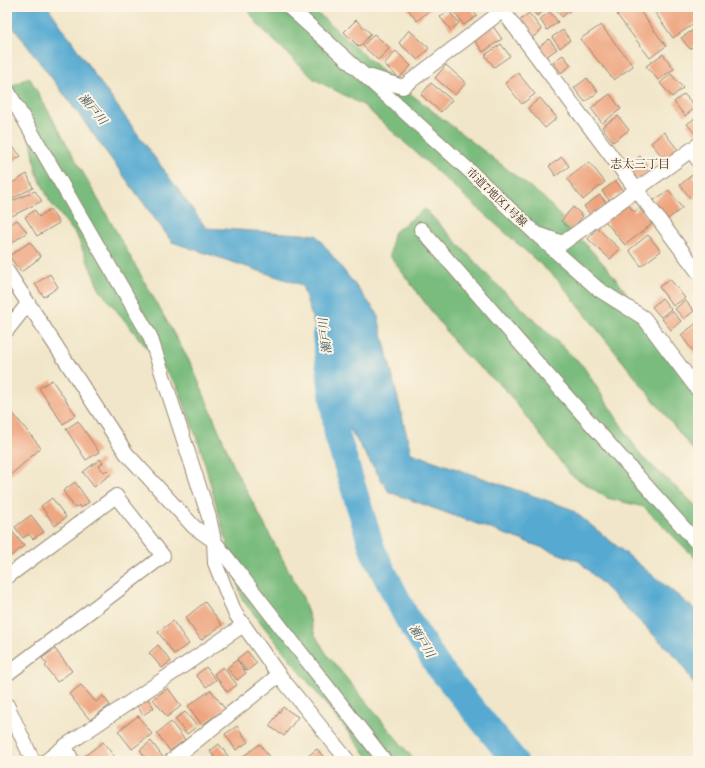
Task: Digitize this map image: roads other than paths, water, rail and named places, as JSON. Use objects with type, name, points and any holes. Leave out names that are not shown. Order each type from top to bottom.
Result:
[{"type":"street","name":"市道7地区1号線","points":[[289,7],[598,289],[644,318],[698,390]]},
{"type":"street","points":[[364,75],[403,87],[503,8],[698,272]]},
{"type":"street","points":[[7,90],[150,336],[209,517],[214,541],[215,563],[228,599],[242,626],[348,761]]},
{"type":"street","points":[[535,233],[563,243],[637,189],[696,152]]},
{"type":"street","points":[[420,229],[698,544]]},
{"type":"street","points":[[7,271],[27,305],[126,453],[194,527],[214,541],[385,761]]},
{"type":"street","points":[[7,330],[27,305]]},
{"type":"street","points":[[7,577],[116,496],[163,556],[7,674]]},
{"type":"street","points":[[46,761],[65,746],[242,626]]},
{"type":"street","points":[[171,761],[279,674]]},
{"type":"street","points":[[7,705],[34,761]]},
{"type":"street","points":[[65,746],[72,761]]},
{"type":"water","points":[[7,7],[48,7],[99,81],[206,228],[316,235],[377,313],[411,453],[571,509],[698,612],[698,691],[680,661],[579,561],[389,492],[344,420],[302,285],[172,242],[7,19]]},
{"type":"waterway","name":"瀬戸川","points":[[325,335],[337,435],[373,551],[407,618],[437,665],[515,761]]},
{"type":"district","name":"志太三丁目","points":[[640,164]]}]
